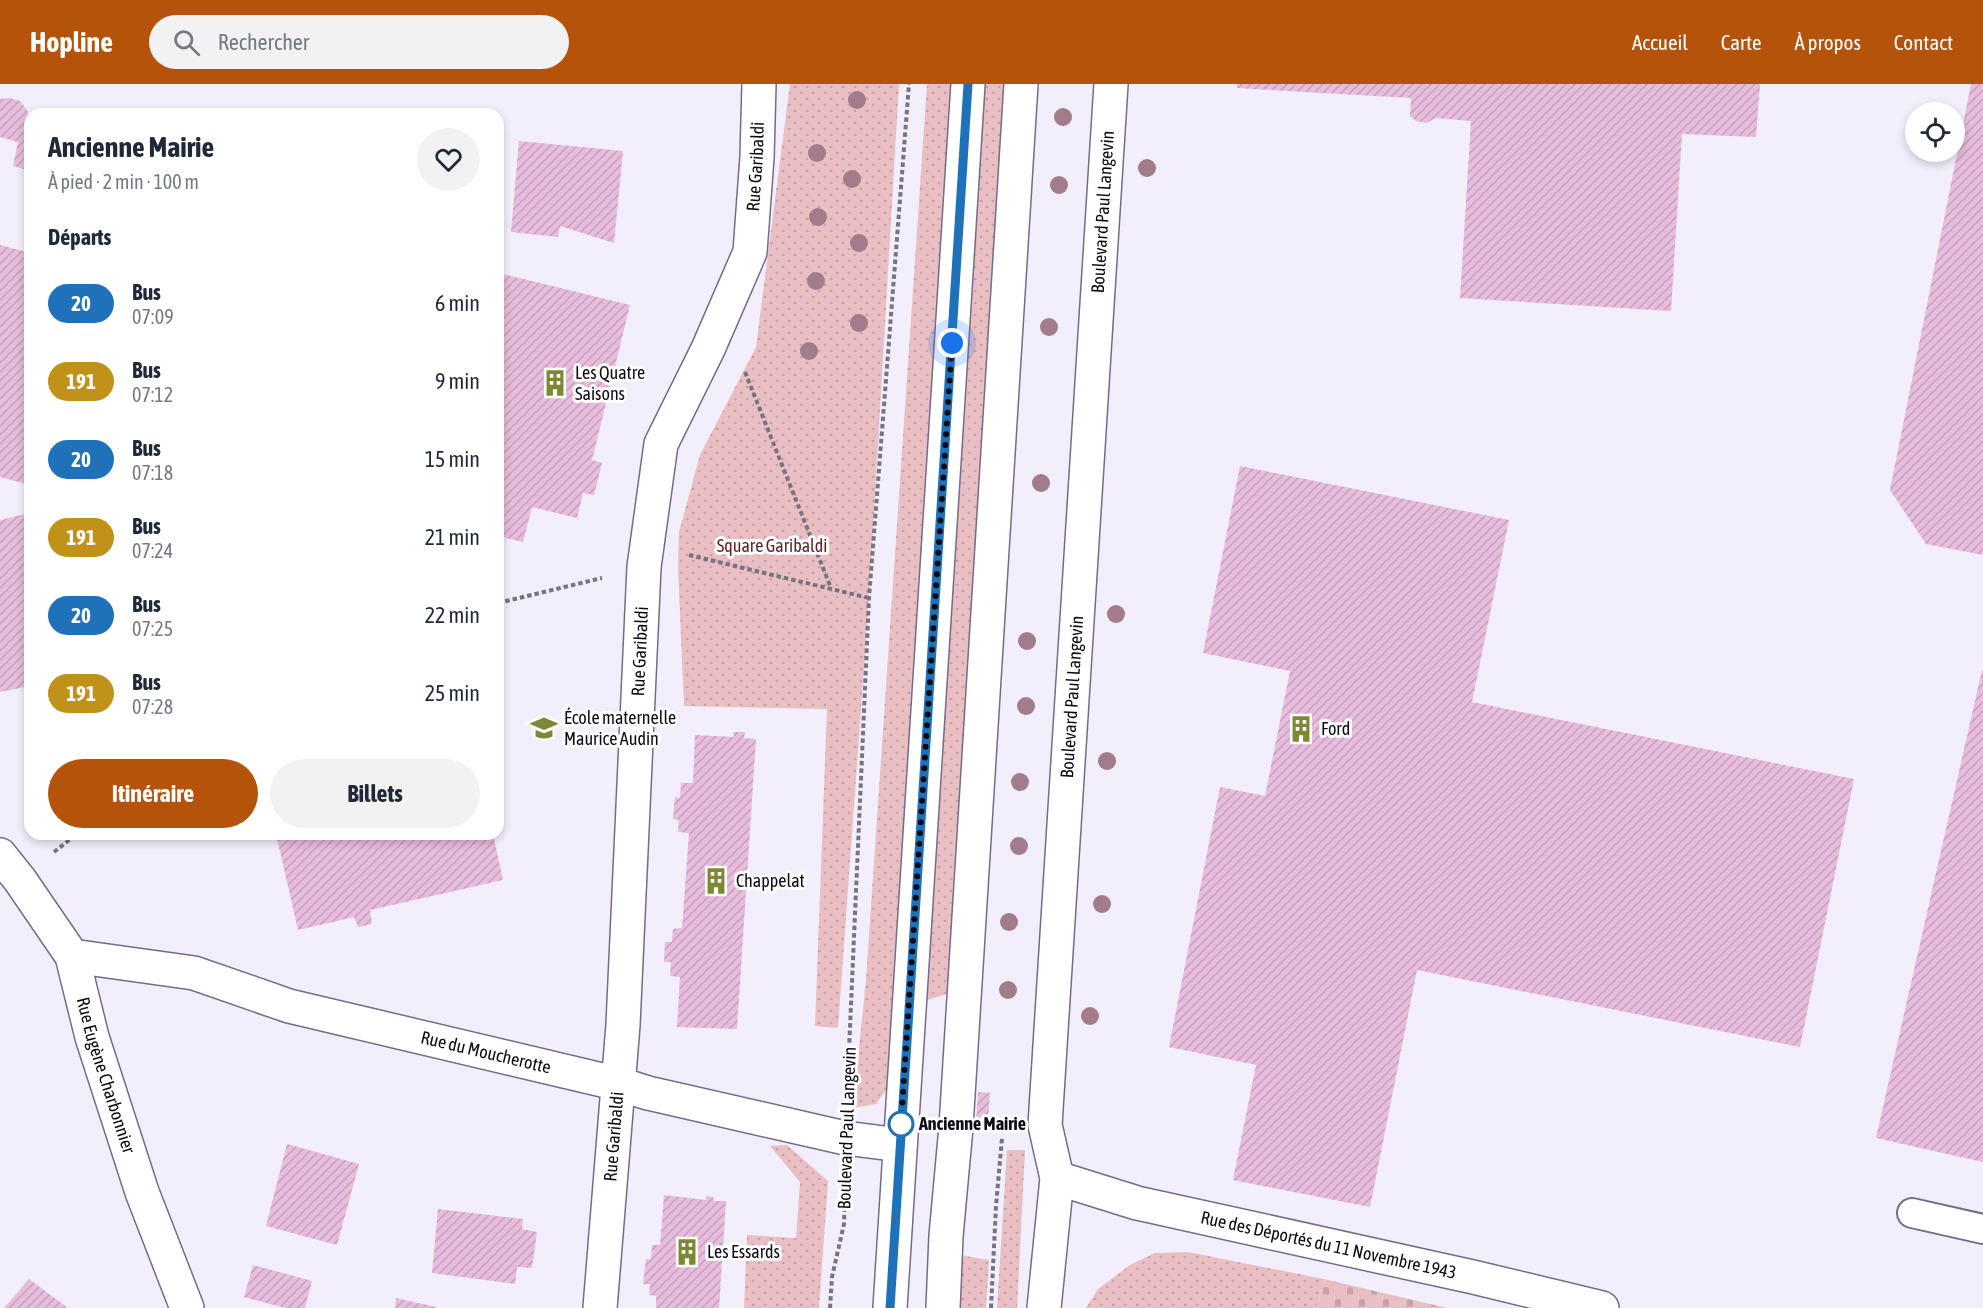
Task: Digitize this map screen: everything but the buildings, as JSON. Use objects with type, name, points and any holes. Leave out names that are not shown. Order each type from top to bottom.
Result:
[{"type":"street","name":"Rue Garibaldi","points":[[600,1308],[619,1084],[644,567],[661,444],[708,349],[750,252],[757,157],[759,84]]},
{"type":"street","points":[[890,1308],[968,84]]},
{"type":"street","points":[[943,1308],[1021,84]]},
{"type":"street","name":"Boulevard Paul Langevin","points":[[1044,1308],[1057,1178],[1045,1125],[1111,84]]},
{"type":"street","name":"Rue Eugène Charbonnier","points":[[0,855],[72,956],[92,1037],[142,1192],[186,1308]]},
{"type":"street","name":"Rue du Moucherotte","points":[[72,956],[194,973],[289,1006],[619,1084],[648,1093],[845,1138],[900,1144]]},
{"type":"street","name":"Rue des Déportés du 11 Novembre 1943","points":[[1057,1178],[1137,1203],[1473,1277],[1602,1308]]},
{"type":"lane","points":[[1912,1213],[1983,1229]]},
{"type":"path","name":"Boulevard Paul Langevin","points":[[830,1308],[832,1277],[844,1224],[845,1138],[869,598],[909,84]]},
{"type":"path","points":[[708,349],[739,358],[831,589]]},
{"type":"path","points":[[504,602],[644,567],[681,553],[869,598]]},
{"type":"path","points":[[992,1308],[994,1241],[1002,1133]]},
{"type":"green space","name":"Square Garibaldi","points":[[790,84],[899,84],[869,598],[838,1028],[815,1026],[827,709],[684,706],[678,568],[679,532],[700,455],[756,347]]},
{"type":"green space","points":[[927,84],[954,84],[889,1076],[886,1090],[876,1104],[853,1108],[866,980]]},
{"type":"green space","points":[[984,84],[1007,84],[981,451],[950,993],[924,1001]]},
{"type":"green space","points":[[787,1145],[828,1181],[819,1308],[744,1308],[747,1235],[796,1238],[800,1182],[770,1146]]},
{"type":"green space","points":[[1007,1150],[1025,1150],[1017,1308],[997,1308]]},
{"type":"green space","points":[[1188,1252],[1324,1279],[1317,1308],[1086,1308],[1098,1289],[1130,1265],[1155,1253]]},
{"type":"green space","points":[[960,1255],[989,1260],[986,1308],[958,1308]]},
{"type":"green space","points":[[1324,1279],[1447,1308],[1317,1308]]},
{"type":"bus line","name":"20","points":[[890,1308],[968,84]]},
{"type":"place","name":"Les Quatre Saisons","points":[[555,383]]},
{"type":"place","name":"École maternelle Maurice Audin","points":[[544,728]]},
{"type":"place","name":"Ford","points":[[1301,729]]},
{"type":"place","name":"Chappelat","points":[[716,881]]},
{"type":"place","name":"Ancienne Mairie","points":[[901,1124]]},
{"type":"place","name":"Les Essards","points":[[687,1252]]},
{"type":"route","points":[[901,1124],[952,343]]}]
